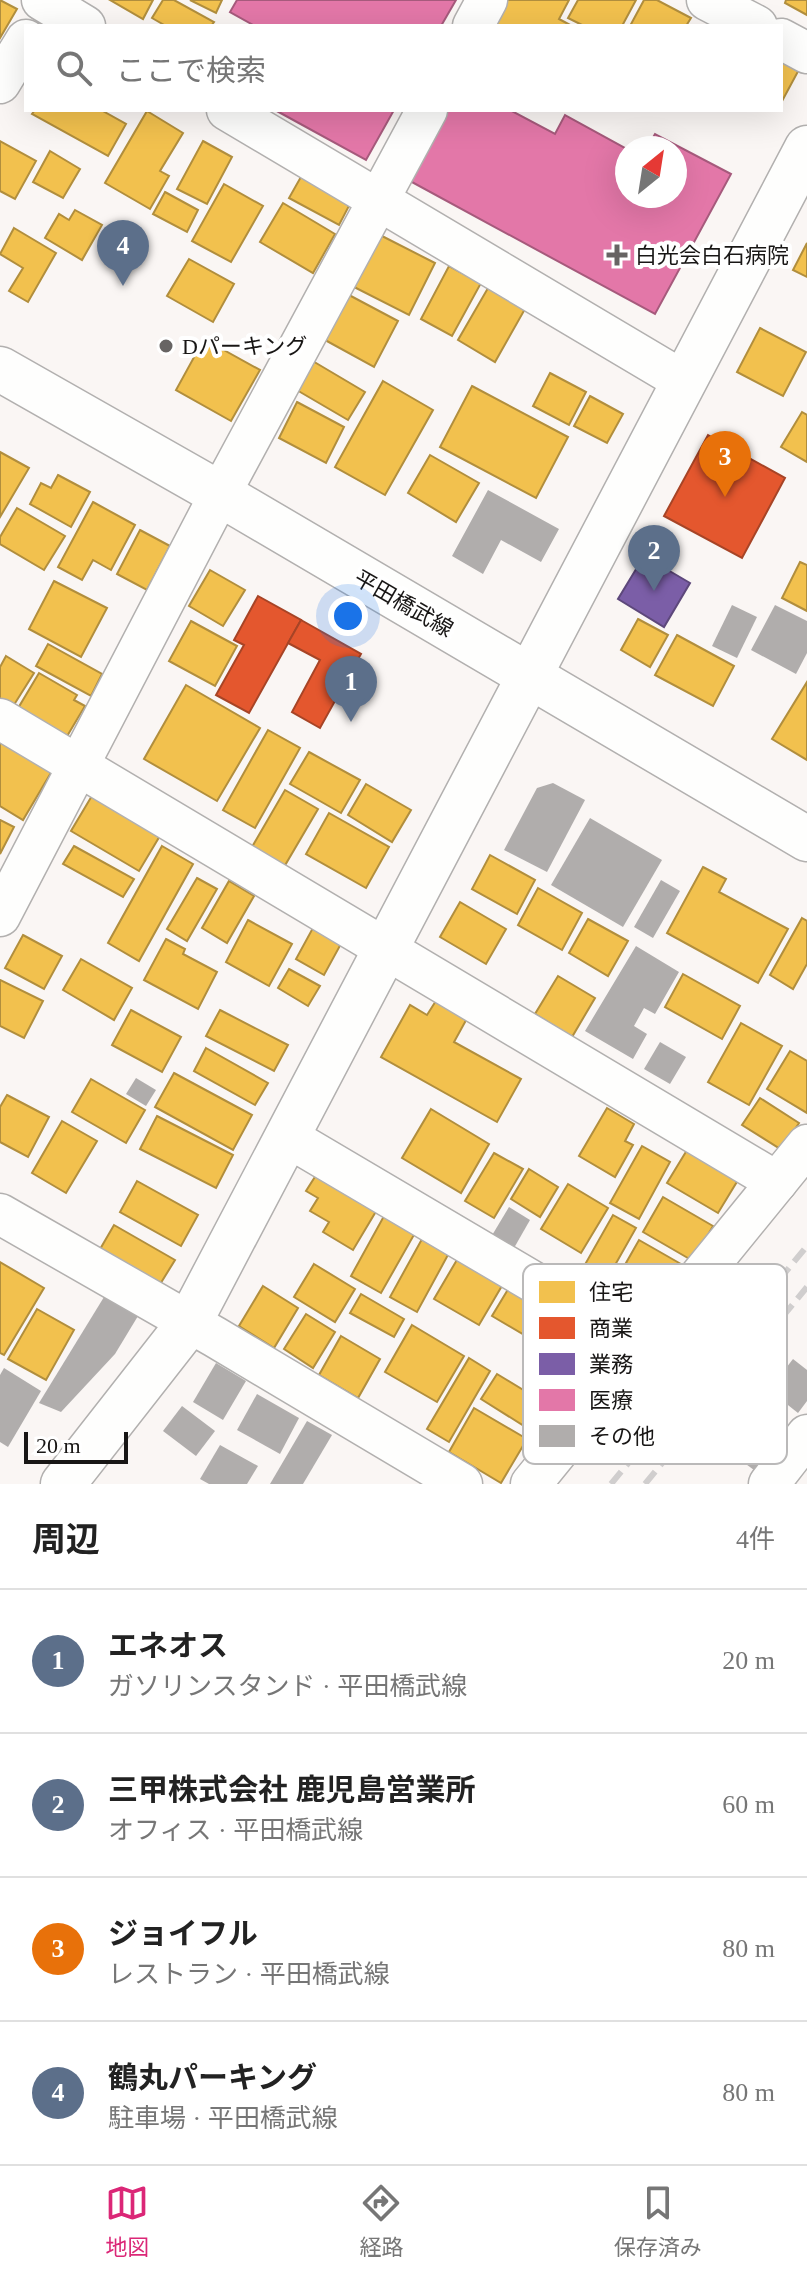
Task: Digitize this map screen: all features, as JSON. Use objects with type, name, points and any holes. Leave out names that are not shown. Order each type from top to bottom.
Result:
[{"type":"street","points":[[474,24],[487,0]]},
{"type":"street","points":[[707,0],[753,24]]},
{"type":"street","points":[[43,7],[81,24]]},
{"type":"street","points":[[783,40],[807,53]]},
{"type":"street","points":[[0,83],[24,43]]},
{"type":"street","points":[[230,112],[685,382]]},
{"type":"street","points":[[0,916],[220,494],[426,112]]},
{"type":"street","points":[[63,1484],[189,1323],[807,148]]},
{"type":"street","name":"平田橋武線","points":[[0,369],[220,494],[807,839]]},
{"type":"street","points":[[0,719],[777,1182]]},
{"type":"street","points":[[286,1136],[523,1276]]},
{"type":"street","points":[[710,1264],[807,1145]]},
{"type":"street","points":[[0,1214],[462,1484]]},
{"type":"street","points":[[787,1461],[807,1435]]},
{"type":"street","points":[[531,1484],[547,1464]]},
{"type":"street","points":[[769,1484],[785,1464]]},
{"type":"building: 住宅","points":[[0,0],[17,9],[0,38]]},
{"type":"building: 住宅","points":[[110,0],[153,0],[143,19]]},
{"type":"building: 住宅","points":[[163,0],[174,0],[214,22],[162,24],[152,18]]},
{"type":"building: 住宅","points":[[190,0],[222,0],[216,13]]},
{"type":"building: 住宅","points":[[504,0],[569,0],[559,19],[568,24],[491,24]]},
{"type":"building: 住宅","points":[[578,0],[636,0],[623,24],[580,24],[568,18]]},
{"type":"building: 住宅","points":[[644,0],[657,0],[691,18],[687,24],[631,24]]},
{"type":"building: 住宅","points":[[786,0],[807,0],[807,15],[785,3]]},
{"type":"building: 住宅","points":[[783,53],[802,64],[783,99]]},
{"type":"building: 住宅","points":[[105,112],[126,124],[108,156],[32,114]]},
{"type":"building: 住宅","points":[[146,112],[183,133],[160,171],[169,176],[150,209],[105,183]]},
{"type":"building: 住宅","points":[[0,141],[36,161],[15,199],[0,191]]},
{"type":"building: 住宅","points":[[203,141],[232,157],[207,204],[177,189]]},
{"type":"building: 住宅","points":[[50,151],[80,169],[63,198],[33,182]]},
{"type":"building: 住宅","points":[[302,175],[351,202],[339,225],[289,198]]},
{"type":"building: 住宅","points":[[224,184],[263,206],[231,262],[192,241]]},
{"type":"building: 住宅","points":[[165,192],[198,210],[187,232],[153,214]]},
{"type":"building: 住宅","points":[[283,203],[335,234],[313,273],[260,242]]},
{"type":"building: 住宅","points":[[75,210],[102,225],[82,260],[45,238],[59,214],[69,220]]},
{"type":"building: 住宅","points":[[14,228],[56,253],[28,302],[9,291],[23,268],[0,254]]},
{"type":"building: 住宅","points":[[380,235],[435,263],[409,315],[354,287]]},
{"type":"building: 住宅","points":[[807,243],[807,277],[793,270]]},
{"type":"building: 住宅","points":[[189,259],[234,284],[213,322],[167,296]]},
{"type":"building: 住宅","points":[[449,266],[481,283],[452,336],[421,319]]},
{"type":"building: 住宅","points":[[488,288],[525,309],[495,362],[458,340]]},
{"type":"building: 住宅","points":[[349,295],[398,321],[374,367],[325,340]]},
{"type":"building: 住宅","points":[[760,328],[806,352],[783,396],[737,372]]},
{"type":"building: 住宅","points":[[204,339],[260,370],[231,421],[176,390]]},
{"type":"building: 住宅","points":[[311,360],[365,392],[348,420],[295,389]]},
{"type":"building: 住宅","points":[[550,373],[586,392],[569,425],[533,406]]},
{"type":"building: 住宅","points":[[383,381],[433,410],[385,495],[335,467]]},
{"type":"building: 住宅","points":[[472,386],[568,437],[536,498],[440,447]]},
{"type":"building: 住宅","points":[[590,396],[623,414],[607,443],[574,426]]},
{"type":"building: 住宅","points":[[297,402],[344,427],[326,463],[279,438]]},
{"type":"building: 住宅","points":[[802,412],[807,415],[807,462],[781,447]]},
{"type":"building: 住宅","points":[[0,452],[29,468],[0,517]]},
{"type":"building: 住宅","points":[[430,455],[479,483],[456,522],[408,493]]},
{"type":"building: 住宅","points":[[58,475],[90,492],[71,527],[30,504],[41,483],[51,488]]},
{"type":"building: 住宅","points":[[93,502],[135,525],[111,570],[93,560],[82,580],[58,567]]},
{"type":"building: 住宅","points":[[17,508],[65,536],[44,570],[0,544],[0,537]]},
{"type":"building: 住宅","points":[[140,530],[170,546],[147,590],[117,574]]},
{"type":"building: 住宅","points":[[800,562],[807,565],[807,611],[782,598]]},
{"type":"building: 住宅","points":[[210,570],[245,590],[223,626],[189,606]]},
{"type":"building: 住宅","points":[[54,581],[107,608],[81,657],[29,629]]},
{"type":"building: 住宅","points":[[638,619],[668,635],[650,667],[621,650]]},
{"type":"building: 住宅","points":[[191,621],[237,646],[215,686],[169,661]]},
{"type":"building: 住宅","points":[[677,635],[734,666],[713,706],[655,675]]},
{"type":"building: 住宅","points":[[48,644],[102,674],[91,696],[36,666]]},
{"type":"building: 住宅","points":[[6,656],[34,673],[12,708],[0,701],[0,667]]},
{"type":"building: 住宅","points":[[39,673],[77,695],[74,700],[85,706],[66,738],[17,710]]},
{"type":"building: 住宅","points":[[807,682],[807,760],[772,739]]},
{"type":"building: 住宅","points":[[186,685],[260,728],[217,801],[144,759]]},
{"type":"building: 住宅","points":[[268,730],[300,748],[255,828],[223,810]]},
{"type":"building: 住宅","points":[[0,740],[52,771],[23,820],[0,806]]},
{"type":"building: 住宅","points":[[309,752],[360,780],[341,813],[290,784]]},
{"type":"building: 住宅","points":[[366,784],[411,810],[392,842],[348,815]]},
{"type":"building: 住宅","points":[[285,790],[318,809],[284,867],[252,847]]},
{"type":"building: 住宅","points":[[93,794],[161,834],[139,871],[71,831]]},
{"type":"building: 住宅","points":[[329,813],[389,847],[366,888],[306,854]]},
{"type":"building: 住宅","points":[[0,820],[14,827],[0,854]]},
{"type":"building: 住宅","points":[[74,846],[134,879],[123,897],[63,864]]},
{"type":"building: 住宅","points":[[162,846],[193,864],[139,961],[108,943]]},
{"type":"building: 住宅","points":[[490,855],[535,880],[517,914],[472,889]]},
{"type":"building: 住宅","points":[[703,867],[726,879],[719,892],[788,929],[758,983],[667,933]]},
{"type":"building: 住宅","points":[[197,878],[217,889],[187,941],[167,929]]},
{"type":"building: 住宅","points":[[229,881],[254,896],[227,943],[202,928]]},
{"type":"building: 住宅","points":[[538,888],[582,913],[562,950],[518,925]]},
{"type":"building: 住宅","points":[[460,902],[506,929],[486,964],[440,937]]},
{"type":"building: 住宅","points":[[802,918],[807,921],[807,964],[793,989],[770,975]]},
{"type":"building: 住宅","points":[[588,919],[628,941],[608,976],[569,953]]},
{"type":"building: 住宅","points":[[248,920],[292,944],[269,986],[226,962]]},
{"type":"building: 住宅","points":[[314,926],[342,942],[324,975],[296,959]]},
{"type":"building: 住宅","points":[[23,935],[62,956],[44,989],[5,968]]},
{"type":"building: 住宅","points":[[166,939],[185,949],[183,954],[217,972],[198,1009],[144,980]]},
{"type":"building: 住宅","points":[[81,959],[132,988],[114,1020],[63,990]]},
{"type":"building: 住宅","points":[[289,969],[320,986],[308,1006],[278,988]]},
{"type":"building: 住宅","points":[[683,974],[740,1006],[722,1039],[665,1007]]},
{"type":"building: 住宅","points":[[558,976],[595,998],[572,1037],[535,1014]]},
{"type":"building: 住宅","points":[[0,980],[43,1001],[24,1038],[0,1026]]},
{"type":"building: 住宅","points":[[439,996],[470,1013],[454,1042],[521,1079],[497,1122],[381,1057],[410,1005],[427,1015]]},
{"type":"building: 住宅","points":[[131,1010],[181,1037],[162,1072],[112,1045]]},
{"type":"building: 住宅","points":[[220,1010],[288,1045],[274,1071],[206,1036]]},
{"type":"building: 住宅","points":[[741,1023],[782,1046],[749,1105],[708,1082]]},
{"type":"building: 住宅","points":[[206,1048],[268,1083],[255,1105],[194,1071]]},
{"type":"building: 住宅","points":[[790,1051],[807,1061],[807,1113],[767,1089]]},
{"type":"building: 住宅","points":[[174,1073],[252,1115],[233,1150],[155,1107]]},
{"type":"building: 住宅","points":[[91,1079],[145,1110],[126,1143],[72,1112]]},
{"type":"building: 住宅","points":[[7,1095],[49,1117],[28,1157],[0,1142],[0,1107]]},
{"type":"building: 住宅","points":[[760,1098],[799,1123],[782,1150],[742,1125]]},
{"type":"building: 住宅","points":[[607,1108],[634,1124],[625,1141],[633,1145],[615,1177],[579,1156]]},
{"type":"building: 住宅","points":[[431,1109],[489,1144],[461,1193],[402,1158]]},
{"type":"building: 住宅","points":[[157,1116],[233,1155],[216,1188],[140,1149]]},
{"type":"building: 住宅","points":[[62,1121],[97,1141],[66,1193],[32,1173]]},
{"type":"building: 住宅","points":[[642,1146],[670,1162],[639,1219],[610,1203]]},
{"type":"building: 住宅","points":[[687,1150],[738,1180],[718,1213],[667,1183]]},
{"type":"building: 住宅","points":[[494,1153],[523,1169],[494,1218],[465,1201]]},
{"type":"building: 住宅","points":[[529,1169],[558,1187],[540,1217],[511,1199]]},
{"type":"building: 住宅","points":[[318,1172],[378,1208],[353,1250],[323,1232],[329,1222],[310,1211],[318,1198],[306,1191]]},
{"type":"building: 住宅","points":[[137,1181],[198,1215],[181,1246],[120,1212]]},
{"type":"building: 住宅","points":[[568,1184],[608,1208],[581,1253],[541,1229]]},
{"type":"building: 住宅","points":[[663,1197],[713,1226],[693,1261],[643,1232]]},
{"type":"building: 住宅","points":[[613,1215],[636,1228],[616,1264],[585,1264]]},
{"type":"building: 住宅","points":[[384,1216],[415,1233],[381,1293],[351,1276]]},
{"type":"building: 住宅","points":[[114,1225],[175,1260],[159,1286],[99,1251]]},
{"type":"building: 住宅","points":[[422,1239],[449,1253],[417,1312],[390,1297]]},
{"type":"building: 住宅","points":[[639,1240],[681,1264],[628,1264]]},
{"type":"building: 住宅","points":[[458,1258],[503,1284],[479,1325],[434,1299]]},
{"type":"building: 住宅","points":[[0,1262],[44,1288],[4,1355],[0,1353]]},
{"type":"building: 住宅","points":[[314,1264],[355,1289],[335,1322],[294,1297]]},
{"type":"building: 住宅","points":[[263,1286],[298,1308],[274,1348],[239,1326]]},
{"type":"building: 住宅","points":[[510,1286],[523,1294],[523,1334],[492,1316]]},
{"type":"building: 住宅","points":[[361,1294],[404,1319],[394,1337],[350,1313]]},
{"type":"building: 住宅","points":[[37,1309],[74,1330],[46,1380],[8,1359]]},
{"type":"building: 住宅","points":[[306,1314],[335,1332],[313,1368],[284,1349]]},
{"type":"building: 住宅","points":[[412,1325],[464,1356],[437,1402],[385,1372]]},
{"type":"building: 住宅","points":[[341,1336],[380,1359],[358,1398],[319,1375]]},
{"type":"building: 住宅","points":[[469,1358],[490,1371],[449,1442],[427,1429]]},
{"type":"building: 住宅","points":[[497,1374],[523,1390],[523,1425],[481,1399]]},
{"type":"building: 住宅","points":[[474,1408],[523,1437],[523,1446],[501,1483],[449,1452]]},
{"type":"building: 商業","points":[[708,435],[785,478],[742,558],[664,516]]},
{"type":"building: 商業","points":[[258,596],[301,620],[249,713],[216,695],[244,645],[234,640]]},
{"type":"building: 商業","points":[[301,620],[361,654],[320,728],[292,712],[320,660],[288,643]]},
{"type":"building: 業務","points":[[644,556],[690,583],[664,627],[618,599]]},
{"type":"building: 医療","points":[[237,0],[456,0],[442,24],[251,24],[230,12]]},
{"type":"building: 医療","points":[[279,112],[393,112],[366,160]]},
{"type":"building: 医療","name":"白光会白石病院","points":[[433,112],[514,112],[555,134],[565,115],[615,142],[615,208],[687,208],[687,151],[731,174],[655,314],[399,175]]},
{"type":"building: その他","points":[[488,490],[559,529],[541,562],[501,540],[483,574],[452,556]]},
{"type":"building: その他","points":[[732,605],[757,617],[737,658],[712,646]]},
{"type":"building: その他","points":[[775,605],[807,621],[807,653],[796,674],[751,650]]},
{"type":"building: その他","points":[[553,783],[585,800],[547,872],[504,850],[537,788]]},
{"type":"building: その他","points":[[590,818],[662,860],[623,927],[551,885]]},
{"type":"building: その他","points":[[661,880],[680,891],[653,938],[634,927]]},
{"type":"building: その他","points":[[636,946],[679,972],[655,1014],[644,1008],[634,1026],[647,1034],[633,1059],[585,1031]]},
{"type":"building: その他","points":[[660,1042],[686,1057],[670,1084],[644,1069]]},
{"type":"building: その他","points":[[136,1078],[156,1090],[146,1106],[126,1094]]},
{"type":"building: その他","points":[[509,1207],[530,1220],[510,1255],[488,1242]]},
{"type":"building: その他","points":[[104,1297],[138,1316],[115,1354],[61,1412],[39,1403]]},
{"type":"building: その他","points":[[793,1359],[807,1370],[807,1401],[798,1413],[787,1404],[787,1367]]},
{"type":"building: その他","points":[[216,1363],[246,1381],[223,1420],[193,1402]]},
{"type":"building: その他","points":[[4,1368],[41,1391],[8,1447],[0,1442],[0,1375]]},
{"type":"building: その他","points":[[257,1394],[299,1418],[280,1454],[237,1430]]},
{"type":"building: その他","points":[[182,1406],[215,1431],[196,1456],[163,1431]]},
{"type":"building: その他","points":[[307,1421],[332,1435],[303,1484],[270,1484]]},
{"type":"building: その他","points":[[220,1445],[258,1466],[247,1484],[209,1484],[200,1479]]},
{"type":"railway","points":[[787,1270],[807,1246]]},
{"type":"railway","points":[[787,1311],[807,1287]]},
{"type":"railway","points":[[611,1484],[627,1464]]},
{"type":"railway","points":[[645,1484],[661,1464]]},
{"type":"place","name":"白光会白石病院","points":[[617,255]]},
{"type":"place","name":"鶴丸パーキング","points":[[123,286]]},
{"type":"place","name":"Dパーキング","points":[[166,346]]},
{"type":"place","name":"ジョイフル","points":[[725,497]]},
{"type":"place","name":"三甲株式会社 鹿児島営業所","points":[[654,591]]},
{"type":"place","name":"エネオス","points":[[351,722]]}]
